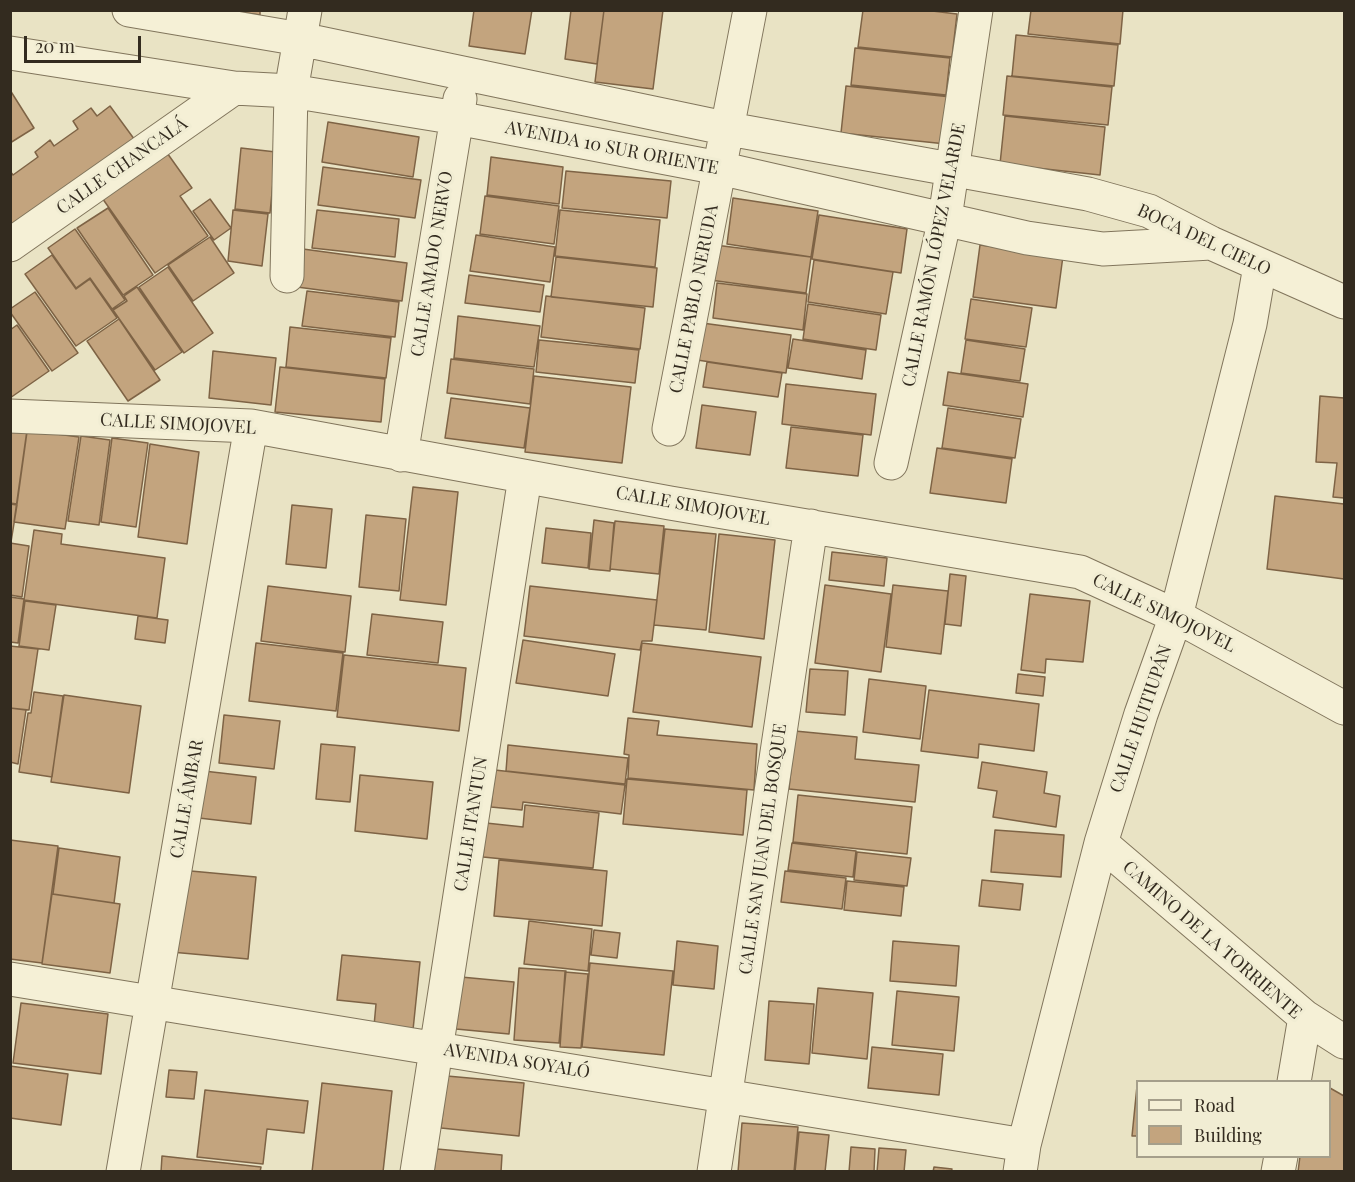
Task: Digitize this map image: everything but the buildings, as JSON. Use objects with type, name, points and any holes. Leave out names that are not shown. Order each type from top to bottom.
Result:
[{"type":"street","points":[[129,10],[302,25],[464,73],[729,129],[954,169]]},
{"type":"street","name":"CALLE PABLO NERUDA","points":[[669,429],[719,168],[729,129],[750,10]]},
{"type":"street","name":"CALLE RAMÓN LÓPEZ VELARDE","points":[[891,463],[945,218],[976,10]]},
{"type":"street","points":[[287,276],[291,91],[302,25]]},
{"type":"street","name":"AVENIDA 10 SUR ORIENTE","points":[[10,52],[234,88],[291,91],[457,118],[719,168],[1027,238],[1103,249],[1211,243]]},
{"type":"street","name":"CALLE AMADO NERVO","points":[[401,455],[464,73]]},
{"type":"street","name":"CALLE CHANCALÁ","points":[[10,245],[234,88]]},
{"type":"street","name":"BOCA DEL CIELO","points":[[954,169],[1088,194],[1149,211],[1260,266],[1344,302]]},
{"type":"street","name":"CALLE HUITIUPÁN","points":[[1022,1158],[1101,843],[1141,714],[1176,616],[1248,335],[1260,266]]},
{"type":"street","name":"CALLE SIMOJOVEL","points":[[10,416],[251,426],[525,477],[1080,572],[1176,616],[1344,708]]},
{"type":"street","name":"CALLE ÁMBAR","points":[[123,1172],[251,426]]},
{"type":"street","name":"CALLE ITANTUN","points":[[417,1172],[525,477]]},
{"type":"street","name":"CALLE SAN JUAN DEL BOSQUE","points":[[714,1172],[811,526]]},
{"type":"street","name":"CAMINO DE LA TORRIENTE","points":[[1101,843],[1305,1017],[1294,1080]]},
{"type":"street","name":"AVENIDA SOYALÓ","points":[[10,979],[727,1095],[1022,1158]]},
{"type":"street","points":[[1305,1017],[1344,1042]]}]
